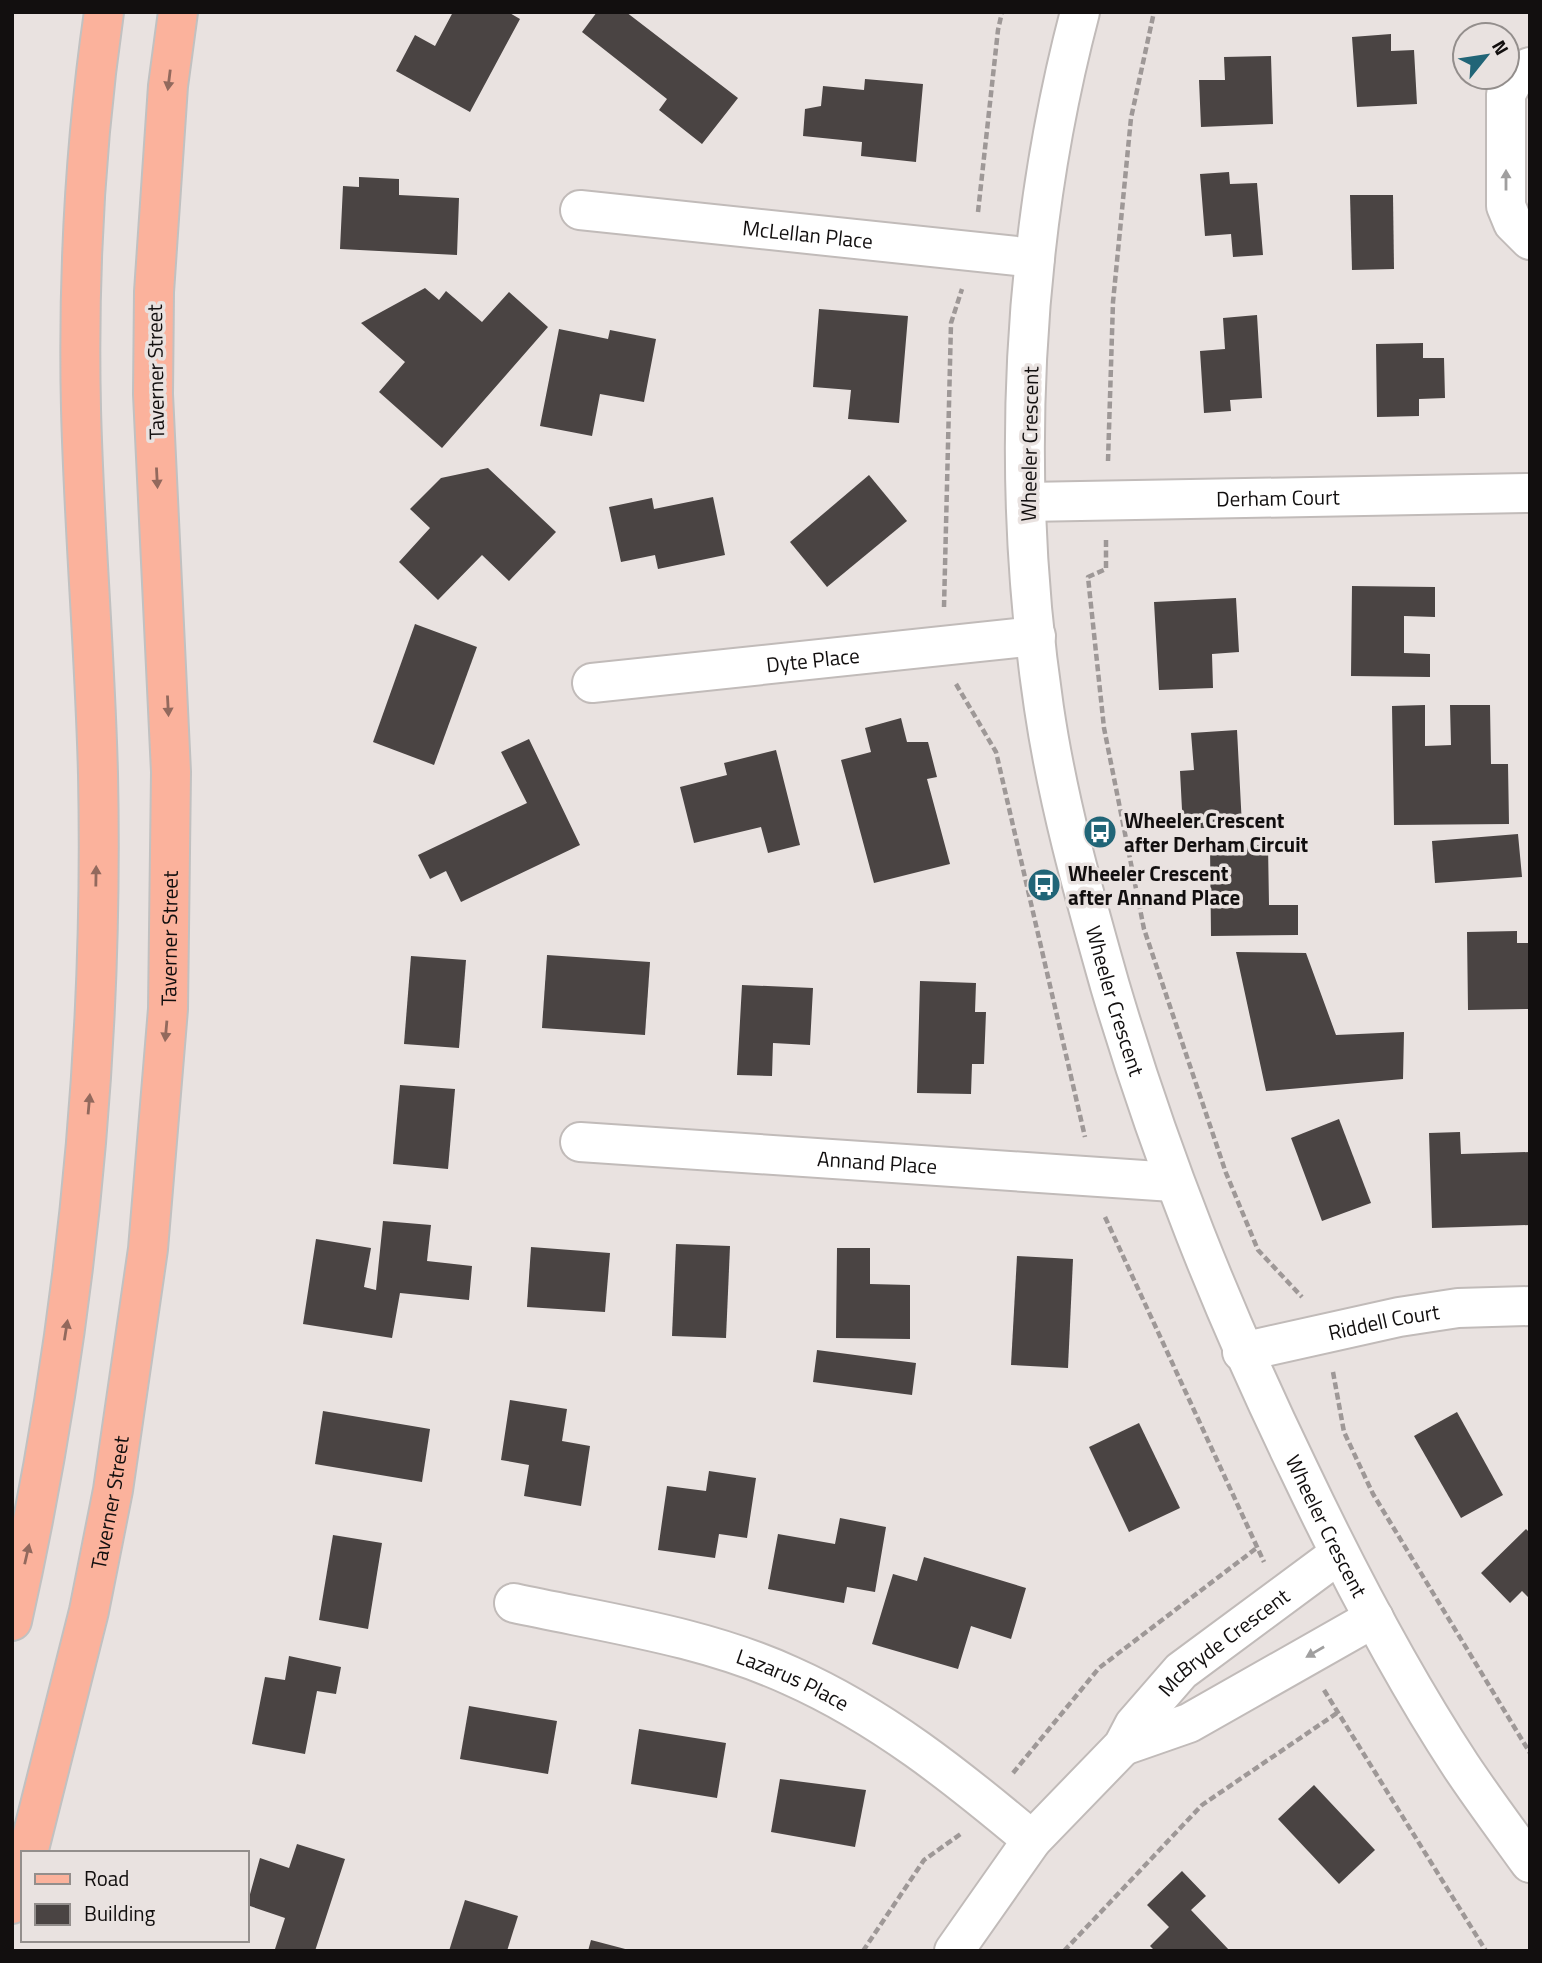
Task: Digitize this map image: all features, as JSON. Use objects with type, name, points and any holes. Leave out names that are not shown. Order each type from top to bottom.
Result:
[{"type":"main road","points":[[12,1621],[40,1494],[76,1265],[94,1038],[98,776],[81,411],[80,304],[93,89],[104,12]]},
{"type":"main road","name":"Taverner Street","points":[[29,1851],[89,1611],[105,1531],[148,1249],[167,1009],[171,772],[153,394],[154,292],[168,86],[178,12]]},
{"type":"main road","points":[[12,1904],[21,1877]]},
{"type":"street","name":"Wheeler Crescent","points":[[1080,12],[1063,77],[1035,258],[1025,441],[1026,502],[1036,636],[1045,710],[1072,855],[1143,1098],[1173,1182],[1242,1352],[1339,1554],[1374,1618],[1460,1765],[1530,1863]]},
{"type":"street","points":[[1530,67],[1518,72],[1506,94],[1506,206],[1513,223],[1530,240]]},
{"type":"street","name":"McLellan Place","points":[[580,210],[1035,258]]},
{"type":"street","name":"Derham Court","points":[[1026,502],[1530,493]]},
{"type":"street","name":"Dyte Place","points":[[592,683],[1036,636]]},
{"type":"street","name":"Annand Place","points":[[580,1142],[1173,1182]]},
{"type":"street","name":"Riddell Court","points":[[1242,1352],[1458,1308],[1530,1306]]},
{"type":"street","name":"McBryde Crescent","points":[[954,1951],[1032,1840],[1123,1746],[1134,1725],[1181,1671],[1339,1554]]},
{"type":"street","name":"Lazarus Place","points":[[514,1604],[691,1641],[790,1675],[881,1723],[989,1804],[1032,1840]]},
{"type":"street","name":"McBryde Crescent","points":[[1123,1746],[1189,1723],[1374,1618]]},
{"type":"path","points":[[1154,12],[1129,131],[1113,302],[1106,569],[1088,577],[1104,728],[1144,929],[1226,1173],[1258,1250],[1314,1311],[1331,1365],[1344,1432],[1373,1494],[1530,1754]]},
{"type":"path","points":[[863,1951],[924,1860],[968,1829],[1099,1668],[1258,1547]]},
{"type":"path","points":[[1064,1951],[1202,1805],[1337,1713]]},
{"type":"building","points":[[453,12],[508,12],[520,19],[470,112],[396,71],[415,35],[435,46]]},
{"type":"building","points":[[597,12],[626,12],[738,98],[702,144],[659,110],[667,99],[582,32]]},
{"type":"building","points":[[1391,34],[1391,51],[1414,50],[1417,104],[1357,107],[1352,37]]},
{"type":"building","points":[[1271,56],[1273,124],[1201,127],[1199,80],[1225,80],[1224,57]]},
{"type":"building","points":[[865,79],[923,84],[916,162],[861,156],[862,142],[803,136],[805,109],[821,106],[823,86],[864,90]]},
{"type":"building","points":[[1229,172],[1230,184],[1257,183],[1263,255],[1233,257],[1231,234],[1205,236],[1200,174]]},
{"type":"building","points":[[359,177],[399,179],[399,195],[459,198],[457,255],[340,249],[343,186],[359,187]]},
{"type":"building","points":[[1350,195],[1393,195],[1394,269],[1352,270]]},
{"type":"building","points":[[425,288],[439,300],[446,291],[482,322],[509,292],[548,327],[442,448],[379,392],[405,362],[361,323]]},
{"type":"building","points":[[819,309],[908,316],[899,423],[848,419],[851,390],[813,387]]},
{"type":"building","points":[[1257,315],[1262,398],[1230,400],[1231,411],[1204,413],[1200,351],[1225,349],[1223,318]]},
{"type":"building","points":[[559,329],[608,339],[610,330],[656,339],[644,402],[600,394],[592,436],[540,426]]},
{"type":"building","points":[[1423,343],[1423,358],[1444,358],[1445,398],[1419,399],[1419,416],[1377,417],[1376,344]]},
{"type":"building","points":[[488,468],[556,532],[509,581],[482,555],[438,600],[399,562],[430,528],[410,509],[441,478]]},
{"type":"building","points":[[869,475],[907,521],[827,587],[790,542]]},
{"type":"building","points":[[713,497],[725,555],[658,569],[655,555],[621,562],[609,507],[652,498],[654,509]]},
{"type":"building","points":[[1352,586],[1435,587],[1435,617],[1404,616],[1404,653],[1430,654],[1430,677],[1351,676]]},
{"type":"building","points":[[1236,598],[1239,652],[1212,654],[1213,688],[1159,690],[1154,602]]},
{"type":"building","points":[[415,624],[477,647],[434,765],[373,742]]},
{"type":"building","points":[[1425,705],[1425,746],[1451,745],[1450,705],[1490,705],[1491,764],[1508,764],[1509,824],[1394,825],[1392,706]]},
{"type":"building","points":[[901,718],[907,742],[928,742],[937,777],[927,779],[950,864],[874,883],[841,760],[871,752],[865,728]]},
{"type":"building","points":[[1237,730],[1242,826],[1183,829],[1180,771],[1194,770],[1191,733]]},
{"type":"building","points":[[529,739],[580,845],[461,902],[446,871],[430,879],[418,855],[527,803],[501,752]]},
{"type":"building","points":[[776,750],[800,845],[768,853],[761,827],[694,843],[680,787],[727,775],[724,763]]},
{"type":"building","points":[[1518,834],[1522,877],[1435,883],[1432,841]]},
{"type":"building","points":[[1268,845],[1269,905],[1298,905],[1298,935],[1211,936],[1210,846]]},
{"type":"building","points":[[1517,931],[1517,943],[1530,943],[1530,1009],[1468,1010],[1467,932]]},
{"type":"building","points":[[1236,952],[1306,953],[1336,1035],[1404,1032],[1403,1079],[1266,1091]]},
{"type":"building","points":[[547,955],[650,962],[645,1035],[542,1028]]},
{"type":"building","points":[[411,956],[466,960],[459,1048],[404,1044]]},
{"type":"building","points":[[920,981],[976,983],[975,1012],[986,1012],[984,1064],[972,1064],[971,1094],[917,1093]]},
{"type":"building","points":[[742,985],[813,988],[810,1045],[773,1043],[772,1076],[737,1075]]},
{"type":"building","points":[[400,1085],[455,1089],[448,1169],[393,1164]]},
{"type":"building","points":[[1339,1119],[1371,1203],[1322,1221],[1291,1138]]},
{"type":"building","points":[[1460,1132],[1461,1154],[1530,1152],[1530,1225],[1432,1228],[1429,1133]]},
{"type":"building","points":[[383,1221],[431,1225],[427,1261],[472,1266],[469,1300],[400,1293],[392,1338],[303,1324],[316,1239],[371,1248],[364,1287],[376,1290]]},
{"type":"building","points":[[676,1244],[730,1246],[726,1338],[672,1336]]},
{"type":"building","points":[[531,1247],[610,1253],[605,1312],[527,1307]]},
{"type":"building","points":[[837,1248],[870,1248],[870,1284],[910,1285],[910,1339],[836,1338]]},
{"type":"building","points":[[1017,1256],[1073,1259],[1068,1368],[1011,1365]]},
{"type":"building","points":[[817,1350],[916,1363],[912,1395],[813,1382]]},
{"type":"building","points":[[510,1400],[567,1409],[562,1441],[590,1446],[581,1506],[524,1496],[529,1465],[501,1460]]},
{"type":"building","points":[[323,1411],[430,1429],[422,1482],[315,1464]]},
{"type":"building","points":[[1457,1412],[1503,1495],[1461,1518],[1414,1436]]},
{"type":"building","points":[[1139,1423],[1180,1508],[1129,1532],[1089,1447]]},
{"type":"building","points":[[709,1471],[756,1478],[747,1538],[719,1534],[715,1558],[658,1550],[667,1486],[706,1491]]},
{"type":"building","points":[[840,1518],[886,1527],[875,1592],[847,1587],[844,1603],[768,1589],[778,1534],[835,1544]]},
{"type":"building","points":[[1526,1529],[1530,1533],[1530,1599],[1522,1591],[1510,1603],[1481,1573]]},
{"type":"building","points":[[333,1535],[382,1543],[368,1629],[319,1620]]},
{"type":"building","points":[[924,1557],[1026,1588],[1011,1639],[971,1626],[958,1669],[872,1644],[893,1574],[917,1581]]},
{"type":"building","points":[[289,1656],[341,1667],[336,1694],[317,1691],[305,1754],[252,1744],[265,1677],[285,1680]]},
{"type":"building","points":[[469,1706],[557,1721],[548,1774],[460,1759]]},
{"type":"building","points":[[639,1729],[726,1743],[717,1798],[631,1784]]},
{"type":"building","points":[[780,1779],[866,1790],[855,1847],[771,1832]]},
{"type":"building","points":[[1314,1785],[1375,1850],[1339,1884],[1278,1819]]},
{"type":"building","points":[[297,1844],[345,1859],[315,1951],[275,1949],[285,1918],[248,1905],[260,1858],[289,1868]]},
{"type":"building","points":[[1182,1871],[1206,1896],[1191,1910],[1230,1951],[1155,1951],[1150,1946],[1169,1927],[1147,1905]]},
{"type":"building","points":[[465,1900],[518,1916],[507,1951],[449,1951]]},
{"type":"building","points":[[591,1940],[629,1950],[629,1951],[588,1951]]},
{"type":"place","name":"Wheeler Crescent after Derham Circuit","points":[[1100,832]]},
{"type":"place","name":"Wheeler Crescent after Annand Place","points":[[1044,885]]}]
